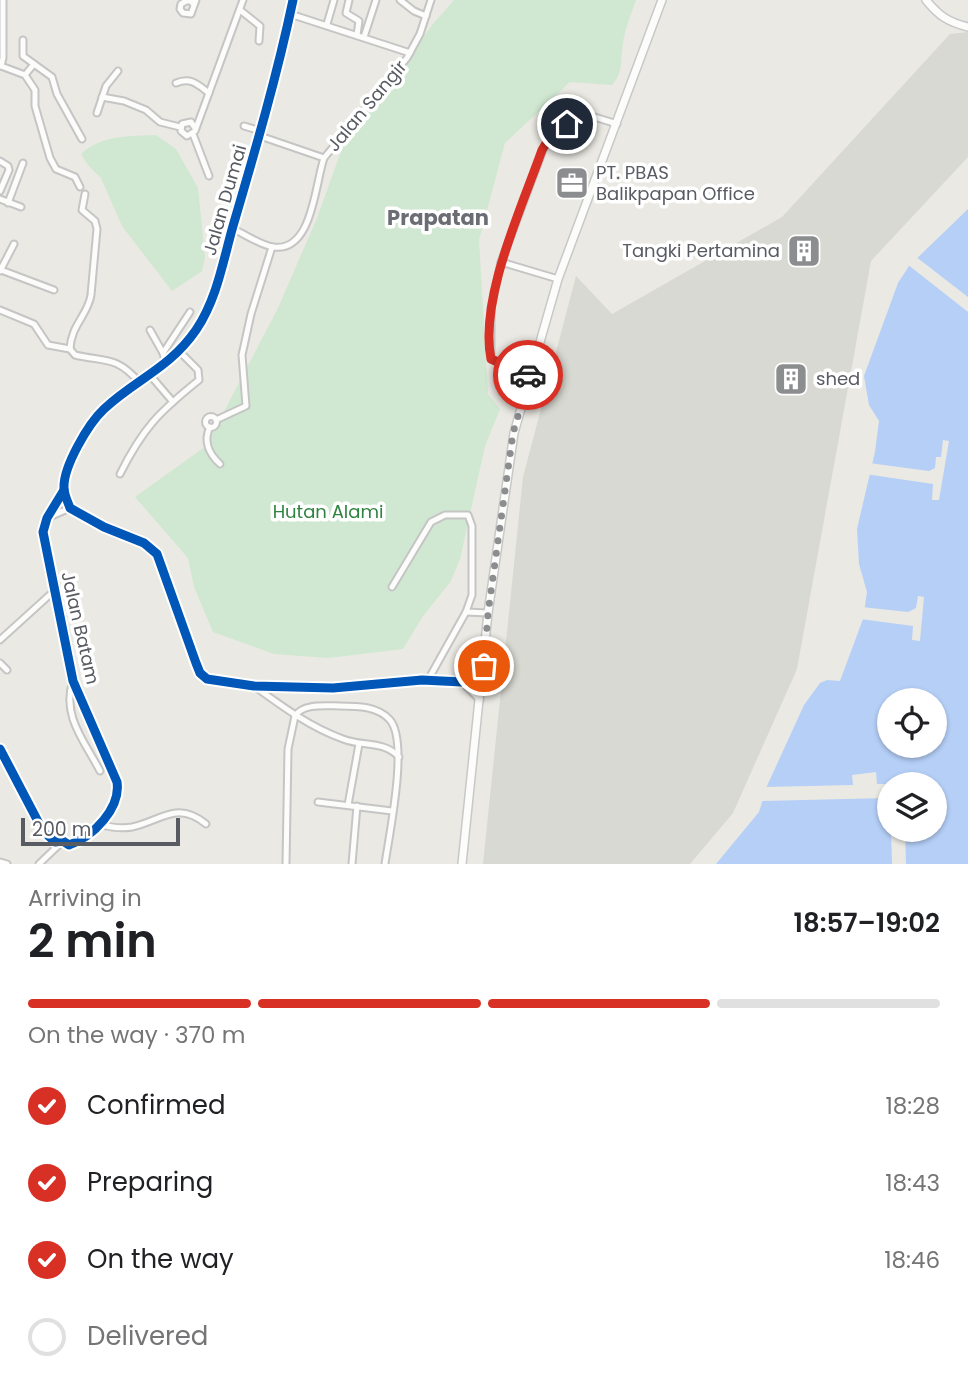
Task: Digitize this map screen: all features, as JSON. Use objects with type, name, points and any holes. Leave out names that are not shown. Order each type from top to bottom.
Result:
[{"type":"main road","points":[[462,864],[488,613],[513,433],[558,279],[662,0]]},
{"type":"main road","points":[[926,0],[940,17],[968,26]]},
{"type":"street","points":[[3,0],[0,66],[25,75],[37,94],[35,106],[50,158],[56,169],[75,177],[80,187]]},
{"type":"street","points":[[102,97],[124,101],[146,110],[160,122],[180,127],[185,135],[194,131],[243,0]]},
{"type":"street","name":"Jalan Dumai","points":[[47,518],[64,490],[71,460],[101,411],[166,365],[180,351],[203,317],[220,274],[260,134],[293,0]]},
{"type":"street","points":[[327,24],[334,0]]},
{"type":"street","points":[[349,0],[346,13],[359,22],[360,36]]},
{"type":"street","points":[[360,36],[376,0]]},
{"type":"street","points":[[400,0],[426,16]]},
{"type":"street","name":"Jalan Sangir","points":[[272,247],[294,241],[306,226],[324,158],[410,53],[420,34],[431,0]]},
{"type":"street","points":[[240,10],[260,26],[259,41]]},
{"type":"street","name":"Jalan Sangir","points":[[290,14],[410,53]]},
{"type":"street","points":[[23,40],[23,56],[52,77],[57,94],[82,139]]},
{"type":"street","points":[[25,75],[34,64]]},
{"type":"street","points":[[97,113],[109,81],[118,71]]},
{"type":"street","points":[[176,83],[194,81],[209,93]]},
{"type":"street","points":[[530,376],[491,359],[491,308],[501,262],[548,140],[579,116],[588,115],[617,124]]},
{"type":"street","points":[[180,127],[189,121],[209,176]]},
{"type":"street","name":"Jalan Sangir","points":[[244,126],[324,158]]},
{"type":"street","points":[[0,161],[8,166],[9,170],[0,191]]},
{"type":"street","points":[[8,203],[23,163]]},
{"type":"street","points":[[70,349],[72,331],[91,295],[97,229],[95,221],[82,210],[85,194]]},
{"type":"street","points":[[0,200],[22,207]]},
{"type":"street","points":[[220,464],[209,451],[207,434],[210,427],[205,423],[206,419],[212,416],[216,421],[246,406],[242,355],[251,314],[272,247],[232,228]]},
{"type":"street","points":[[14,244],[0,271],[54,290]]},
{"type":"street","points":[[501,262],[558,279]]},
{"type":"street","points":[[0,310],[34,324],[48,345],[70,349],[75,355],[114,362],[131,372],[139,382]]},
{"type":"street","points":[[163,353],[190,312]]},
{"type":"street","points":[[150,330],[163,353],[166,365]]},
{"type":"street","points":[[120,474],[142,433],[173,401],[199,380],[200,375],[180,351]]},
{"type":"street","points":[[150,375],[173,401]]},
{"type":"street","points":[[64,490],[70,508],[104,527],[144,543],[157,554],[200,673],[215,681],[254,686],[333,688],[428,680],[462,682],[484,666]]},
{"type":"street","points":[[47,518],[70,508]]},
{"type":"street","points":[[392,587],[431,522],[446,515],[467,515],[472,526],[474,586],[466,612],[428,680]]},
{"type":"street","name":"Jalan Batam","points":[[47,518],[43,532],[73,681],[117,782],[118,790],[113,806],[98,824],[75,843],[69,845],[63,841]]},
{"type":"street","name":"Jalan Batam","points":[[0,640],[54,591]]},
{"type":"street","points":[[466,612],[488,613]]},
{"type":"street","points":[[0,663],[8,670]]},
{"type":"street","points":[[73,681],[69,697],[72,718],[100,771]]},
{"type":"street","points":[[462,682],[480,700]]},
{"type":"street","points":[[254,686],[295,716],[344,740],[381,745],[391,749],[399,757]]},
{"type":"street","points":[[286,864],[288,749],[295,716],[306,707],[358,706],[372,709],[391,721],[395,730],[399,757],[385,864]]},
{"type":"street","points":[[348,805],[359,744]]},
{"type":"street","points":[[0,749],[43,831],[55,842],[63,841]]},
{"type":"street","points":[[317,802],[392,811]]},
{"type":"street","points":[[352,864],[357,806]]},
{"type":"street","points":[[98,824],[134,826],[174,813],[197,817],[206,824]]},
{"type":"street","points":[[39,864],[63,841]]},
{"type":"street","points":[[0,862],[8,864]]},
{"type":"shaded area","points":[[968,32],[968,157],[871,261],[797,669],[733,813],[690,864],[483,864],[523,477],[576,276],[612,314],[782,217],[950,34]]},
{"type":"green space","name":"Hutan Alami","points":[[454,0],[636,0],[624,38],[620,70],[612,85],[570,82],[505,143],[479,240],[488,394],[500,409],[485,446],[460,559],[451,581],[423,616],[403,649],[328,658],[274,654],[213,632],[194,587],[188,558],[135,497],[206,446],[278,308],[317,218],[343,146],[433,24]]},
{"type":"green space","points":[[156,135],[176,149],[198,188],[205,257],[202,271],[172,291],[122,226],[101,178],[81,154],[106,140]]},
{"type":"water","points":[[968,209],[968,864],[716,864],[759,812],[767,786],[804,705],[820,683],[827,680],[840,681],[863,619],[867,592],[859,564],[857,529],[875,452],[879,421],[869,405],[864,376],[898,283],[909,266]]},
{"type":"pier","points":[[915,256],[968,297],[968,312],[907,264]]},
{"type":"pier","points":[[943,440],[949,441],[939,500],[932,500],[933,484],[865,474],[869,463],[929,471],[935,468],[936,457],[941,457]]},
{"type":"pier","points":[[918,596],[924,597],[920,641],[912,640],[913,626],[860,619],[862,607],[908,612],[916,608]]},
{"type":"pier","points":[[876,772],[877,798],[759,801],[764,787],[853,785],[852,775]]},
{"type":"pier","points":[[891,842],[905,842],[906,864],[892,864]]},
{"type":"cycle path","points":[[293,0],[265,113],[219,280],[209,306],[196,330],[175,355],[116,399],[98,416],[72,458],[65,479],[65,493],[70,508],[104,527],[144,543],[157,554],[196,663],[200,673],[207,679],[254,686],[333,688],[422,680],[462,682]]},
{"type":"cycle path","points":[[0,749],[43,831],[55,842],[63,841],[69,845],[78,841],[104,820],[115,802],[117,782],[73,681],[43,532],[47,518],[64,490]]},
{"type":"way so far","points":[[484,666],[488,613],[513,433],[530,376],[528,375]]},
{"type":"place","name":"PT. PBAS Balikpapan Office","points":[[572,183]]},
{"type":"place","name":"Tangki Pertamina","points":[[804,251]]},
{"type":"place","name":"shed","points":[[791,379]]},
{"type":"district","name":"Prapatan","points":[[438,218]]},
{"type":"route","points":[[528,375],[491,359],[491,308],[501,262],[542,150],[548,140],[567,124]]}]
